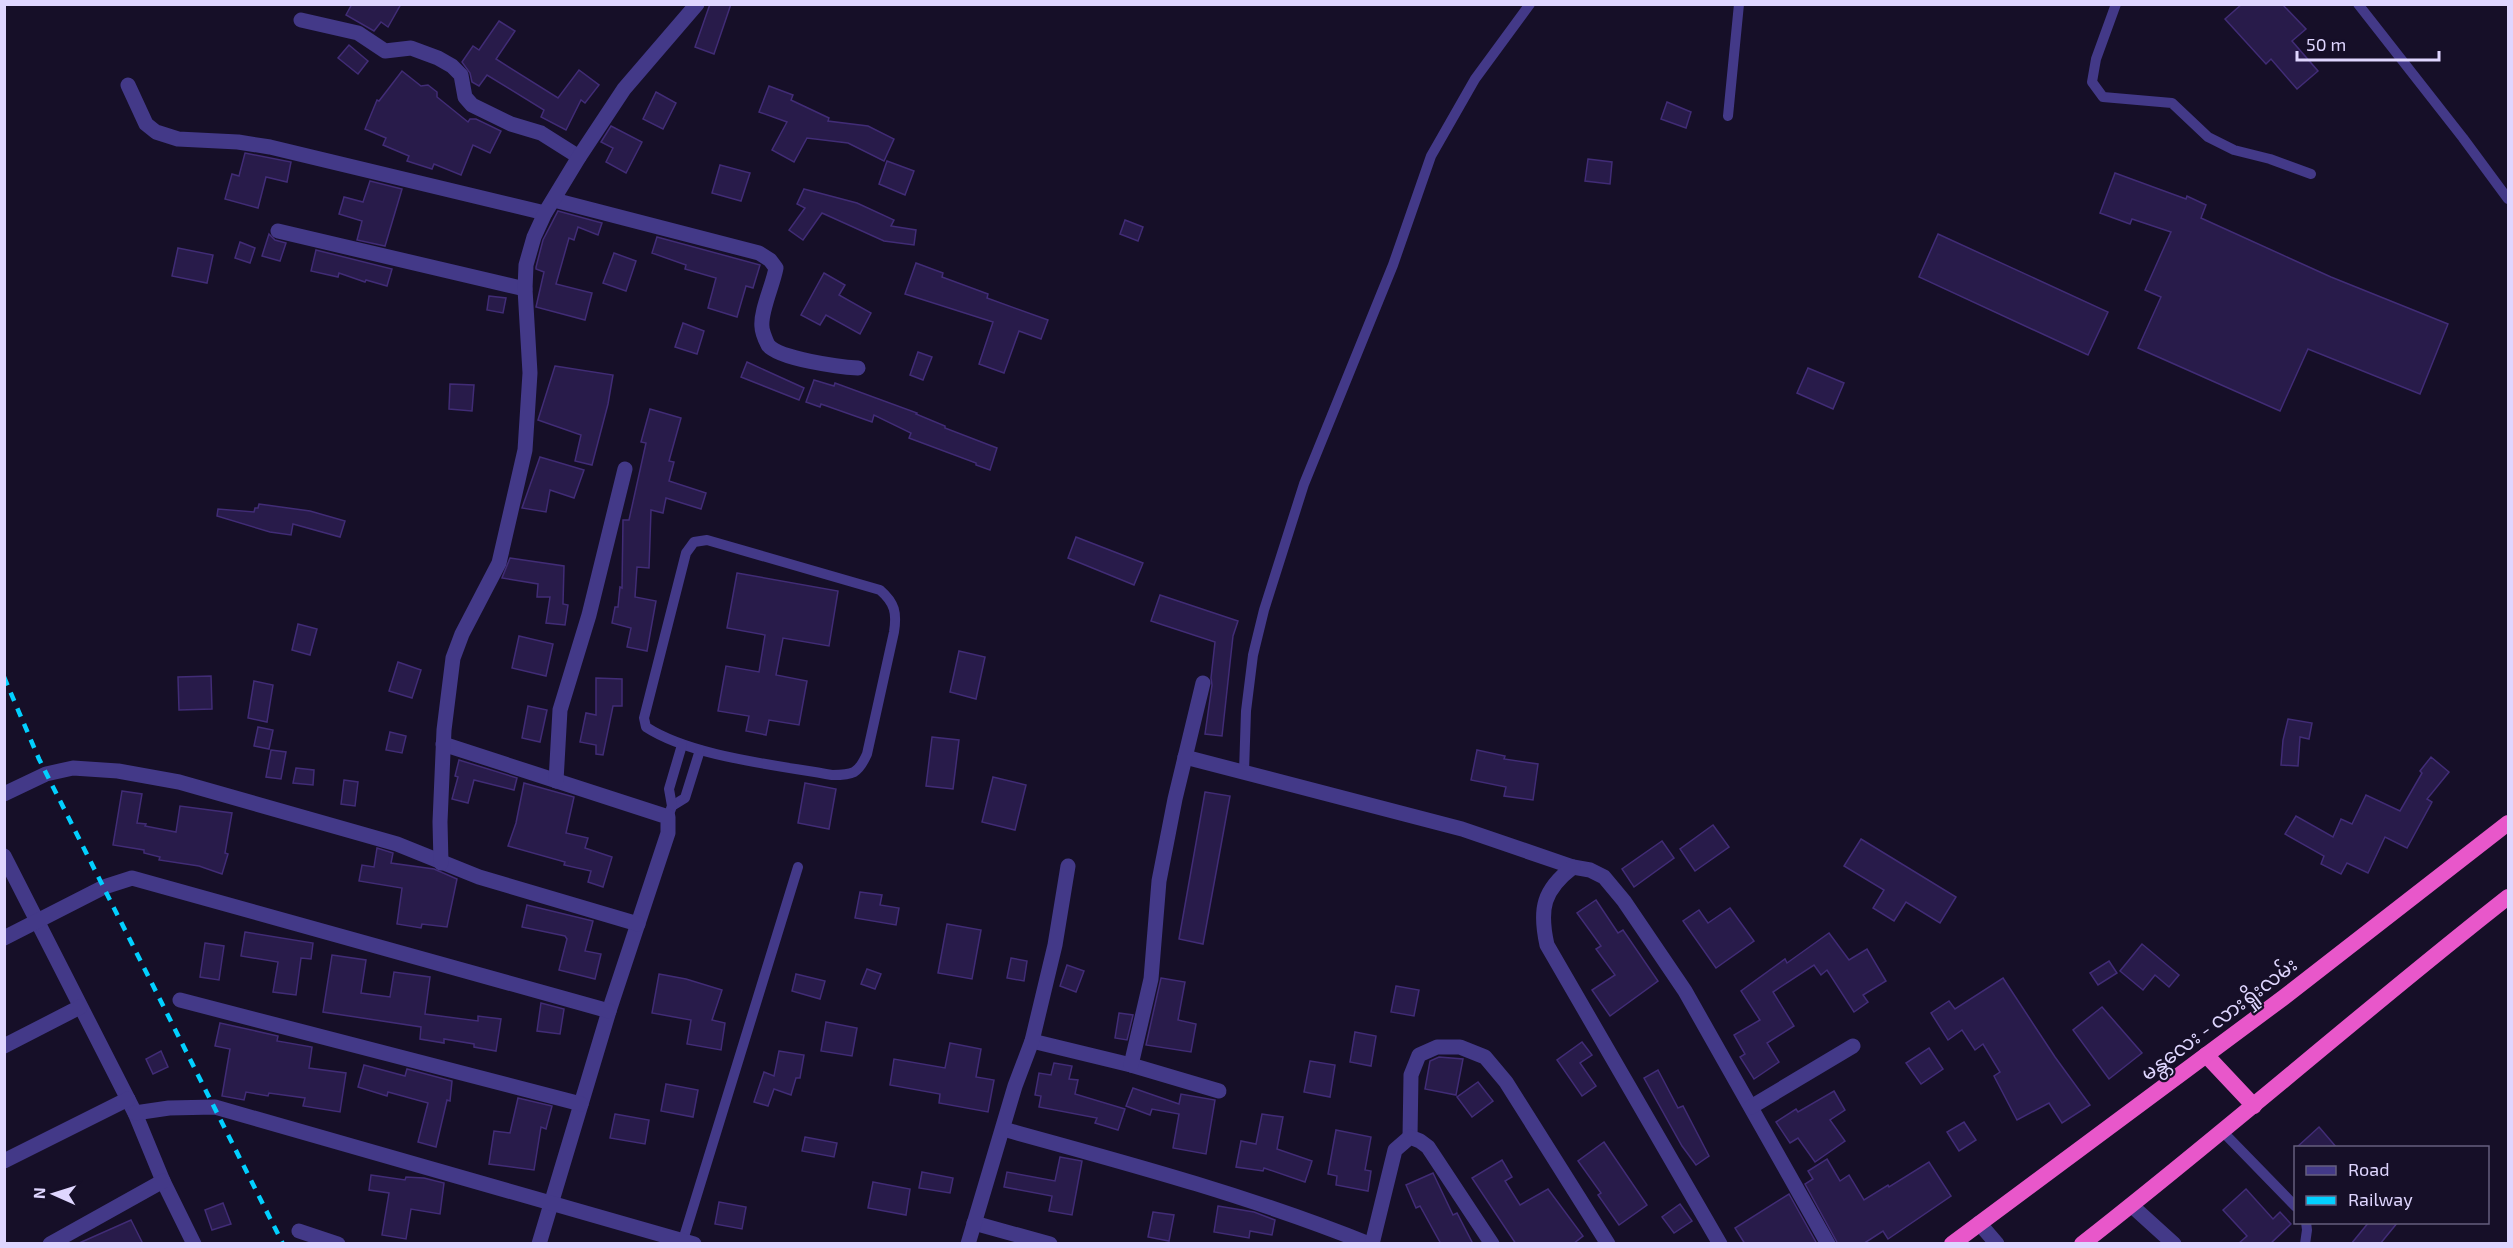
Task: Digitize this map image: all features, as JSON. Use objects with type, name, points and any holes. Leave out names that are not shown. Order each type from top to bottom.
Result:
[{"type":"highway","name":"မန္တလေး - လားရှိုးလမ်း","points":[[1952,1244],[2283,998],[2508,823]]},
{"type":"highway","points":[[2082,1244],[2223,1132],[2411,973],[2508,897]]},
{"type":"highway","points":[[2206,1055],[2254,1106]]},
{"type":"street","points":[[441,862],[443,744],[453,657],[462,634],[499,563],[525,450],[530,373],[525,289],[526,265],[534,237],[549,206],[624,89],[697,4]]},
{"type":"street","points":[[301,20],[358,33],[385,51],[411,48],[438,58],[452,66],[461,75],[465,97],[472,105],[500,120],[541,133],[579,157]]},
{"type":"street","points":[[128,85],[146,124],[156,132],[178,139],[238,142],[270,147],[759,253],[770,260],[776,268],[773,287],[763,313],[762,328],[769,345],[783,353],[841,367],[858,368]]},
{"type":"street","points":[[278,231],[525,289]]},
{"type":"street","points":[[556,781],[560,710],[589,615],[626,469]]},
{"type":"street","points":[[1131,1065],[1151,979],[1159,881],[1203,683]]},
{"type":"street","points":[[443,744],[556,781],[670,812],[668,833],[609,1011],[539,1244]]},
{"type":"street","points":[[1185,758],[1462,829],[1573,867],[1590,870],[1604,877],[1624,901],[1685,991],[1828,1244]]},
{"type":"street","points":[[4,794],[46,774],[73,768],[118,771],[179,782],[397,844],[479,877],[638,924]]},
{"type":"street","points":[[4,856],[131,1106],[163,1181],[194,1244]]},
{"type":"street","points":[[968,1244],[1032,1041],[1055,945],[1068,866]]},
{"type":"street","points":[[1573,867],[1560,877],[1549,891],[1543,908],[1542,924],[1546,945],[1720,1244]]},
{"type":"street","points":[[4,938],[104,887],[132,878],[609,1011]]},
{"type":"street","points":[[180,1000],[581,1104]]},
{"type":"street","points":[[4,1046],[80,1006]]},
{"type":"street","points":[[1032,1041],[1131,1065],[1219,1090]]},
{"type":"street","points":[[1751,1107],[1853,1046]]},
{"type":"street","points":[[1003,1129],[1200,1183],[1371,1244],[1395,1150],[1410,1137],[1411,1075],[1419,1055],[1437,1047],[1460,1047],[1485,1057],[1506,1082],[1608,1244]]},
{"type":"street","points":[[4,1161],[131,1106],[214,1107],[551,1201],[688,1242]]},
{"type":"street","points":[[1410,1137],[1428,1147],[1492,1244]]},
{"type":"street","points":[[50,1244],[163,1181]]},
{"type":"street","points":[[2131,1205],[2174,1244]]},
{"type":"street","points":[[974,1223],[1050,1244]]},
{"type":"street","points":[[1979,1223],[1996,1244]]},
{"type":"street","points":[[299,1231],[338,1244]]},
{"type":"lane","points":[[1244,772],[1246,711],[1254,655],[1264,610],[1304,484],[1393,265],[1431,156],[1475,79],[1530,4]]},
{"type":"lane","points":[[1728,116],[1739,4]]},
{"type":"lane","points":[[2116,4],[2096,59],[2092,82],[2103,97],[2172,104],[2208,137],[2234,150],[2270,159],[2312,174]]},
{"type":"lane","points":[[2358,4],[2508,199]]},
{"type":"lane","points":[[706,540],[725,544],[880,590],[891,599],[897,614],[894,632],[867,754],[861,768],[850,775],[832,776],[682,745],[646,727],[644,718],[686,553],[694,542],[706,540]]},
{"type":"lane","points":[[670,812],[669,789],[682,745]]},
{"type":"lane","points":[[670,812],[685,798],[700,750]]},
{"type":"lane","points":[[688,1242],[798,867]]},
{"type":"lane","points":[[2223,1132],[2294,1206]]},
{"type":"lane","points":[[2305,1244],[2306,1224]]},
{"type":"building","points":[[352,4],[401,4],[388,27],[381,22],[374,31],[346,15]]},
{"type":"building","points":[[710,4],[731,4],[714,54],[695,47]]},
{"type":"building","points":[[2242,4],[2282,4],[2306,29],[2292,41],[2318,71],[2297,89],[2271,59],[2266,64],[2225,19]]},
{"type":"building","points":[[499,21],[515,31],[496,59],[558,98],[579,70],[599,85],[585,103],[581,100],[566,130],[541,117],[544,110],[487,75],[479,86],[472,82],[470,73],[462,62],[473,46],[479,50]]},
{"type":"building","points":[[349,45],[368,61],[358,74],[338,58]]},
{"type":"building","points":[[402,71],[421,86],[428,85],[437,92],[437,97],[468,122],[470,119],[476,119],[501,131],[490,153],[473,145],[461,175],[434,164],[432,169],[407,161],[409,156],[383,145],[386,138],[365,129],[377,100],[379,101]]},
{"type":"building","points":[[769,86],[793,95],[791,100],[829,118],[828,121],[868,126],[894,139],[884,161],[848,143],[807,138],[794,162],[772,150],[787,122],[759,112]]},
{"type":"building","points":[[656,92],[676,103],[663,129],[643,119]]},
{"type":"building","points":[[1667,102],[1691,112],[1686,128],[1661,119]]},
{"type":"building","points":[[611,126],[642,142],[626,173],[606,162],[613,148],[601,142]]},
{"type":"building","points":[[245,153],[291,162],[287,182],[266,177],[258,208],[225,199],[232,174],[239,176]]},
{"type":"building","points":[[1588,159],[1612,162],[1610,184],[1585,181]]},
{"type":"building","points":[[887,161],[914,171],[905,195],[879,184]]},
{"type":"building","points":[[720,165],[750,173],[741,201],[712,193]]},
{"type":"building","points":[[2115,173],[2186,199],[2187,196],[2206,205],[2201,218],[2331,277],[2448,324],[2420,394],[2308,349],[2280,411],[2138,348],[2161,297],[2145,290],[2171,232],[2132,219],[2130,224],[2100,213]]},
{"type":"building","points":[[370,181],[402,189],[385,246],[357,240],[362,221],[339,214],[344,197],[363,202]]},
{"type":"building","points":[[804,189],[857,203],[894,220],[891,226],[916,230],[914,245],[884,241],[822,213],[803,240],[789,230],[805,208],[797,204]]},
{"type":"building","points":[[558,211],[602,223],[598,235],[578,227],[574,240],[569,238],[556,284],[592,293],[585,320],[536,307],[544,272],[536,267],[543,240]]},
{"type":"building","points":[[1125,220],[1143,227],[1138,241],[1120,234]]},
{"type":"building","points":[[269,234],[275,240],[286,243],[280,261],[262,256]]},
{"type":"building","points":[[1938,234],[2108,312],[2088,355],[1919,277]]},
{"type":"building","points":[[657,237],[760,265],[753,288],[746,286],[737,317],[708,308],[716,278],[685,269],[686,265],[652,253]]},
{"type":"building","points":[[240,242],[255,248],[250,263],[235,258]]},
{"type":"building","points":[[178,248],[213,255],[207,283],[172,276]]},
{"type":"building","points":[[316,250],[392,269],[387,286],[366,280],[365,282],[339,273],[338,277],[311,271]]},
{"type":"building","points":[[614,253],[636,261],[626,291],[603,283]]},
{"type":"building","points":[[916,263],[943,273],[942,277],[988,294],[987,298],[1048,320],[1041,339],[1019,331],[1004,373],[979,364],[993,322],[905,294]]},
{"type":"building","points":[[824,273],[845,285],[839,295],[871,313],[860,334],[826,315],[820,325],[801,315]]},
{"type":"building","points":[[489,296],[506,298],[503,313],[487,310]]},
{"type":"building","points":[[683,323],[704,331],[697,354],[675,347]]},
{"type":"building","points":[[918,352],[932,357],[923,380],[910,375]]},
{"type":"building","points":[[747,362],[804,388],[799,400],[741,377]]},
{"type":"building","points":[[555,366],[613,375],[592,465],[575,461],[581,435],[538,420]]},
{"type":"building","points":[[1808,368],[1844,383],[1833,409],[1797,393]]},
{"type":"building","points":[[814,380],[834,386],[835,383],[917,413],[945,428],[997,448],[990,470],[909,438],[911,433],[874,415],[872,422],[821,404],[820,407],[806,402]]},
{"type":"building","points":[[450,384],[474,385],[472,411],[449,409]]},
{"type":"building","points":[[650,409],[681,418],[669,461],[674,462],[669,481],[706,493],[701,509],[666,498],[663,513],[651,510],[649,568],[637,567],[635,597],[656,601],[647,651],[627,647],[631,628],[612,623],[615,607],[618,607],[620,587],[622,588],[623,520],[629,520],[646,443],[641,442]]},
{"type":"building","points":[[540,457],[584,470],[574,498],[550,490],[546,512],[522,508]]},
{"type":"building","points":[[259,504],[310,511],[345,521],[340,537],[293,524],[291,535],[270,532],[217,516],[218,509],[254,512]]},
{"type":"building","points":[[1076,537],[1143,563],[1134,585],[1068,558]]},
{"type":"building","points":[[510,558],[564,566],[563,604],[568,605],[565,625],[546,623],[550,597],[537,597],[538,584],[502,578]]},
{"type":"building","points":[[737,573],[838,591],[829,646],[783,638],[776,675],[807,681],[799,725],[769,720],[766,735],[746,731],[749,716],[718,711],[726,666],[759,672],[765,635],[727,628]]},
{"type":"building","points":[[1160,595],[1238,621],[1233,636],[1222,736],[1205,734],[1215,642],[1151,621]]},
{"type":"building","points":[[298,624],[317,629],[310,655],[292,650]]},
{"type":"building","points":[[519,636],[553,644],[546,676],[512,668]]},
{"type":"building","points":[[959,651],[985,657],[976,699],[950,692]]},
{"type":"building","points":[[398,662],[421,670],[412,698],[389,691]]},
{"type":"building","points":[[211,676],[212,709],[179,710],[178,677]]},
{"type":"building","points":[[596,678],[622,679],[622,706],[613,706],[603,755],[596,754],[596,745],[580,742],[586,713],[596,715]]},
{"type":"building","points":[[254,681],[273,685],[267,722],[248,718]]},
{"type":"building","points":[[528,706],[547,710],[540,742],[522,738]]},
{"type":"building","points":[[2288,719],[2312,723],[2309,739],[2300,737],[2298,766],[2281,765]]},
{"type":"building","points":[[258,727],[273,730],[269,749],[254,746]]},
{"type":"building","points":[[390,732],[406,736],[402,753],[386,750]]},
{"type":"building","points":[[932,737],[959,740],[953,789],[926,786]]},
{"type":"building","points":[[271,750],[286,752],[281,779],[266,777]]},
{"type":"building","points":[[1477,750],[1505,756],[1504,759],[1538,764],[1533,800],[1504,796],[1506,787],[1471,780]]},
{"type":"building","points":[[2431,757],[2449,772],[2427,799],[2432,802],[2407,848],[2385,837],[2368,873],[2347,863],[2341,874],[2321,864],[2324,856],[2285,834],[2296,816],[2333,837],[2341,819],[2352,824],[2366,795],[2400,811],[2422,773],[2420,771]]},
{"type":"building","points":[[459,760],[517,778],[514,790],[474,780],[468,803],[452,799],[458,777],[455,776]]},
{"type":"building","points":[[296,768],[314,770],[313,785],[293,783]]},
{"type":"building","points":[[993,777],[1026,785],[1015,830],[982,822]]},
{"type":"building","points":[[344,780],[358,782],[355,806],[341,804]]},
{"type":"building","points":[[524,783],[574,797],[566,833],[588,838],[585,848],[612,857],[603,887],[588,882],[591,871],[564,865],[565,862],[508,846],[516,823]]},
{"type":"building","points":[[805,783],[836,789],[829,829],[798,823]]},
{"type":"building","points":[[122,791],[142,794],[137,823],[146,824],[145,826],[176,832],[180,806],[232,813],[225,853],[228,854],[222,874],[199,866],[159,860],[160,857],[144,853],[144,850],[113,845]]},
{"type":"building","points":[[1205,792],[1230,796],[1203,944],[1179,939]]},
{"type":"building","points":[[1713,825],[1729,847],[1695,871],[1680,849]]},
{"type":"building","points":[[1861,839],[1956,897],[1940,923],[1906,902],[1894,921],[1873,908],[1884,890],[1844,866]]},
{"type":"building","points":[[1662,841],[1674,858],[1634,887],[1622,869]]},
{"type":"building","points":[[377,848],[393,853],[391,863],[434,869],[457,879],[447,927],[422,924],[421,928],[397,924],[402,888],[359,881],[362,865],[374,867]]},
{"type":"building","points":[[860,892],[882,895],[880,905],[899,908],[896,925],[855,918]]},
{"type":"building","points":[[1596,900],[1618,933],[1623,930],[1658,981],[1610,1016],[1592,990],[1615,975],[1596,949],[1601,946],[1577,913]]},
{"type":"building","points":[[527,905],[593,921],[585,951],[601,954],[595,979],[559,970],[567,939],[565,936],[522,927]]},
{"type":"building","points":[[1730,908],[1754,941],[1716,968],[1683,921],[1699,910],[1708,923]]},
{"type":"building","points":[[947,924],[981,930],[972,979],[938,973]]},
{"type":"building","points":[[245,932],[313,943],[311,959],[301,958],[296,995],[273,992],[278,962],[241,956]]},
{"type":"building","points":[[1829,933],[1849,960],[1867,949],[1886,981],[1863,995],[1868,1002],[1854,1012],[1827,970],[1821,975],[1814,965],[1773,992],[1794,1026],[1767,1043],[1779,1062],[1754,1079],[1740,1057],[1745,1054],[1734,1035],[1760,1020],[1741,991],[1785,959],[1787,963]]},
{"type":"building","points":[[205,943],[224,946],[219,980],[200,977]]},
{"type":"building","points":[[2142,944],[2179,975],[2169,987],[2155,975],[2143,990],[2120,971]]},
{"type":"building","points":[[332,955],[366,960],[361,993],[390,997],[394,972],[430,977],[425,1014],[478,1021],[478,1016],[501,1019],[496,1051],[474,1047],[474,1044],[444,1039],[444,1043],[420,1039],[421,1027],[323,1012]]},
{"type":"building","points":[[1011,958],[1027,961],[1024,981],[1007,978]]},
{"type":"building","points":[[2109,961],[2117,973],[2098,985],[2090,973]]},
{"type":"building","points":[[1067,965],[1084,971],[1076,992],[1060,986]]},
{"type":"building","points":[[867,969],[881,974],[875,989],[861,984]]},
{"type":"building","points":[[659,974],[686,979],[722,990],[712,1020],[725,1023],[721,1050],[687,1044],[691,1020],[652,1013]]},
{"type":"building","points":[[796,974],[825,981],[820,999],[792,991]]},
{"type":"building","points":[[1161,978],[1185,982],[1178,1020],[1196,1024],[1191,1052],[1146,1045]]},
{"type":"building","points":[[2003,978],[2090,1105],[2062,1123],[2049,1103],[2017,1120],[1994,1076],[2000,1072],[1983,1044],[1975,1050],[1962,1030],[1948,1040],[1931,1013],[1949,1001],[1955,1009]]},
{"type":"building","points":[[1396,986],[1419,990],[1414,1016],[1391,1012]]},
{"type":"building","points":[[541,1003],[564,1009],[560,1034],[537,1031]]},
{"type":"building","points":[[2102,1007],[2142,1053],[2109,1079],[2073,1030]]},
{"type":"building","points":[[1119,1013],[1133,1015],[1127,1040],[1115,1038]]},
{"type":"building","points":[[826,1022],[857,1028],[852,1056],[821,1051]]},
{"type":"building","points":[[220,1023],[278,1036],[277,1041],[312,1047],[309,1068],[346,1073],[340,1112],[303,1106],[305,1098],[269,1093],[268,1096],[246,1092],[244,1100],[222,1096],[230,1049],[215,1046]]},
{"type":"building","points":[[1355,1032],[1376,1036],[1371,1066],[1350,1062]]},
{"type":"building","points":[[1582,1042],[1592,1055],[1580,1063],[1596,1086],[1582,1096],[1557,1060]]},
{"type":"building","points":[[950,1043],[981,1049],[976,1077],[994,1080],[988,1112],[939,1103],[940,1094],[890,1085],[894,1059],[945,1068]]},
{"type":"building","points":[[1929,1048],[1943,1069],[1921,1084],[1906,1063]]},
{"type":"building","points":[[161,1051],[168,1067],[153,1074],[146,1059]]},
{"type":"building","points":[[779,1051],[804,1055],[800,1078],[796,1078],[791,1095],[774,1089],[768,1106],[754,1102],[764,1072],[774,1076]]},
{"type":"building","points":[[1439,1057],[1463,1059],[1456,1095],[1425,1089],[1430,1061]]},
{"type":"building","points":[[1310,1061],[1335,1065],[1330,1097],[1304,1092]]},
{"type":"building","points":[[1054,1063],[1072,1066],[1069,1079],[1078,1080],[1075,1094],[1125,1109],[1118,1130],[1095,1123],[1097,1118],[1039,1107],[1041,1096],[1035,1095],[1039,1073],[1051,1075]]},
{"type":"building","points":[[364,1065],[405,1076],[407,1069],[452,1081],[450,1101],[447,1100],[436,1147],[418,1142],[428,1103],[388,1092],[387,1096],[358,1087]]},
{"type":"building","points":[[1658,1070],[1678,1108],[1683,1106],[1709,1156],[1696,1165],[1682,1146],[1644,1078]]},
{"type":"building","points":[[1478,1082],[1493,1101],[1472,1117],[1457,1097]]},
{"type":"building","points":[[666,1084],[698,1090],[693,1117],[661,1111]]},
{"type":"building","points":[[1133,1088],[1179,1104],[1181,1094],[1215,1100],[1206,1154],[1173,1148],[1179,1114],[1152,1109],[1150,1115],[1126,1106]]},
{"type":"building","points":[[1834,1091],[1845,1110],[1830,1120],[1845,1141],[1815,1162],[1798,1138],[1790,1143],[1776,1122],[1796,1109],[1798,1112]]},
{"type":"building","points":[[518,1098],[552,1106],[546,1129],[541,1127],[534,1170],[489,1164],[494,1131],[510,1133]]},
{"type":"building","points":[[615,1114],[649,1120],[645,1144],[610,1138]]},
{"type":"building","points":[[1262,1114],[1283,1117],[1277,1149],[1312,1161],[1305,1182],[1264,1168],[1263,1171],[1236,1167],[1241,1141],[1256,1144]]},
{"type":"building","points":[[1964,1122],[1976,1140],[1959,1151],[1947,1132]]},
{"type":"building","points":[[2319,1127],[2335,1146],[2298,1146]]},
{"type":"building","points":[[1336,1130],[1371,1137],[1365,1170],[1371,1171],[1368,1191],[1336,1185],[1337,1176],[1328,1174]]},
{"type":"building","points":[[805,1137],[837,1143],[834,1157],[802,1151]]},
{"type":"building","points":[[1604,1142],[1647,1205],[1619,1225],[1598,1195],[1601,1193],[1578,1161]]},
{"type":"building","points":[[1060,1157],[1082,1161],[1072,1215],[1049,1211],[1052,1196],[1004,1187],[1007,1172],[1055,1181]]},
{"type":"building","points":[[1827,1159],[1840,1181],[1849,1175],[1864,1200],[1929,1162],[1951,1196],[1888,1239],[1883,1231],[1863,1244],[1838,1244],[1805,1184],[1813,1179],[1808,1171]]},
{"type":"building","points":[[1502,1160],[1512,1177],[1505,1181],[1520,1205],[1548,1189],[1583,1236],[1573,1244],[1516,1244],[1472,1178]]},
{"type":"building","points":[[922,1172],[953,1178],[950,1193],[919,1188]]},
{"type":"building","points":[[1433,1173],[1453,1215],[1457,1213],[1473,1244],[1441,1244],[1420,1206],[1416,1208],[1406,1185]]},
{"type":"building","points":[[371,1175],[405,1180],[406,1177],[424,1178],[444,1183],[440,1214],[411,1209],[406,1239],[382,1235],[389,1193],[369,1190]]},
{"type":"building","points":[[873,1182],[910,1189],[906,1215],[868,1208]]},
{"type":"building","points":[[2246,1189],[2273,1219],[2280,1212],[2291,1224],[2270,1244],[2238,1244],[2247,1236],[2223,1210]]},
{"type":"building","points":[[1789,1194],[1817,1244],[1745,1244],[1735,1228]]},
{"type":"building","points":[[719,1202],[746,1207],[742,1229],[715,1224]]},
{"type":"building","points":[[223,1203],[231,1224],[212,1230],[205,1210]]},
{"type":"building","points":[[1680,1204],[1692,1221],[1674,1233],[1662,1217]]},
{"type":"building","points":[[1218,1206],[1254,1212],[1275,1220],[1272,1235],[1250,1231],[1249,1238],[1214,1232]]},
{"type":"building","points":[[1153,1212],[1174,1215],[1169,1241],[1148,1237]]},
{"type":"building","points":[[131,1220],[143,1244],[77,1244]]},
{"type":"building","points":[[2367,1224],[2396,1224],[2380,1244],[2351,1244]]},
{"type":"railway","points":[[4,677],[39,759],[283,1244]]}]
